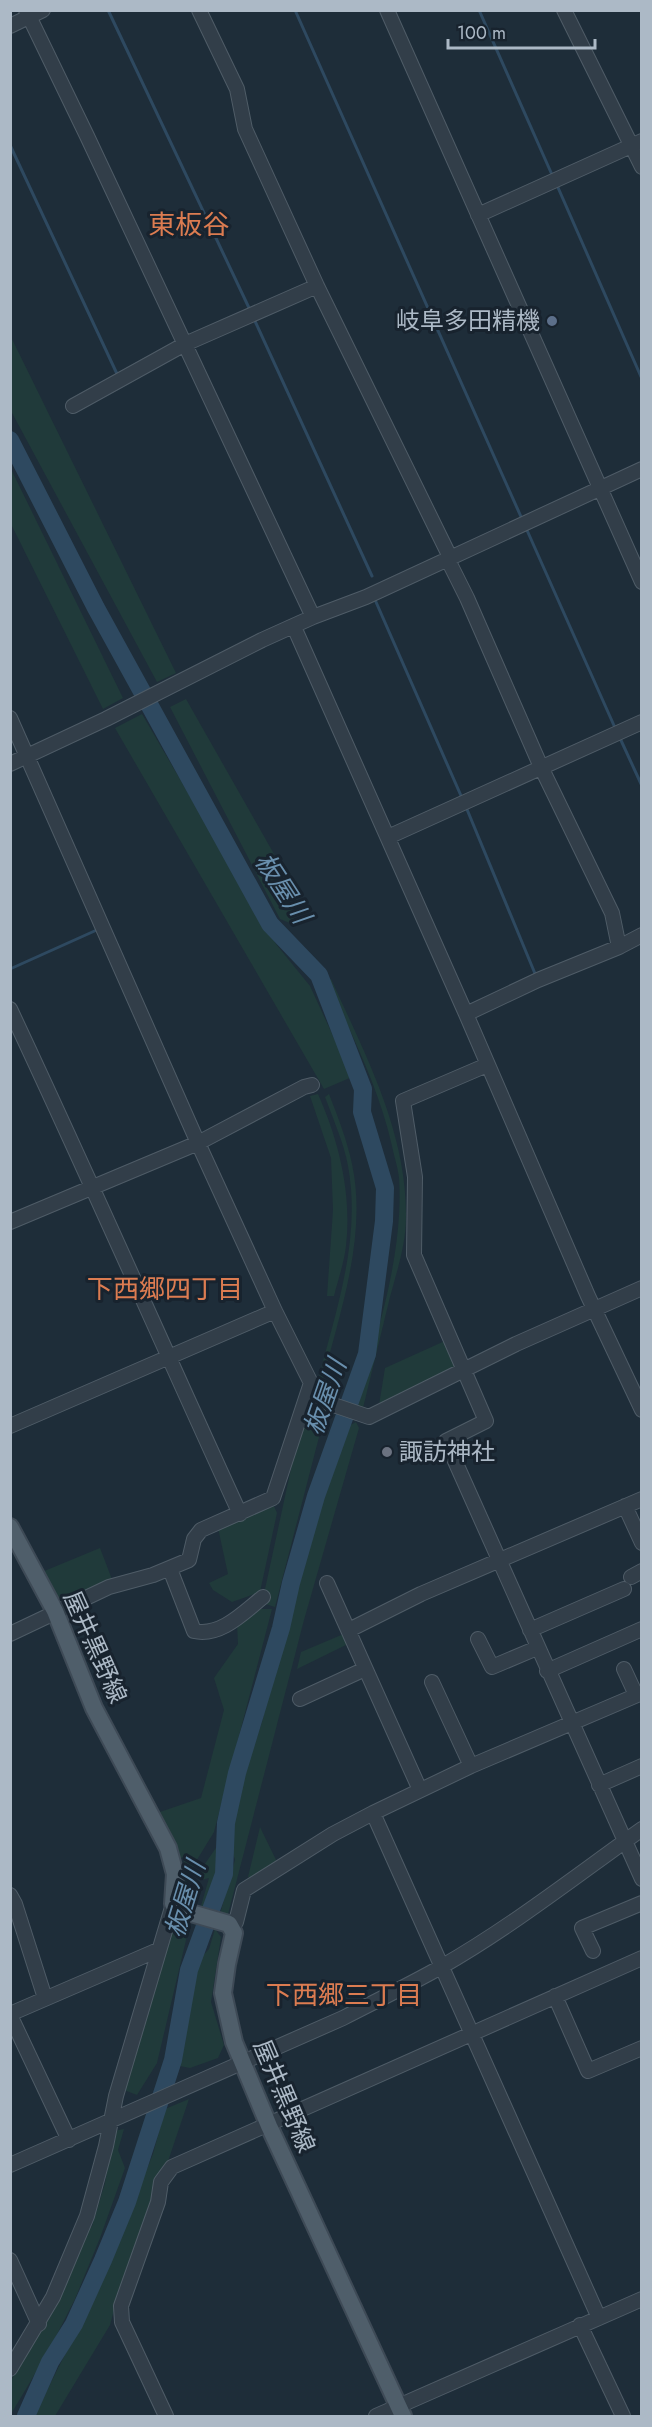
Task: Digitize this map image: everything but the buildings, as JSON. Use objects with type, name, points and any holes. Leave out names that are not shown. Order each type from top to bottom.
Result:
[{"type":"main road","name":"屋井黒野線","points":[[10,1527],[55,1611],[94,1708],[168,1848],[175,1874],[175,1906]]},
{"type":"main road","points":[[175,1906],[231,1925]]},
{"type":"main road","name":"屋井黒野線","points":[[231,1925],[234,1933],[227,1964],[224,1993],[234,2042],[269,2126],[401,2412]]},
{"type":"street","points":[[10,26],[27,14],[43,10]]},
{"type":"street","points":[[199,10],[237,89],[245,129],[317,286],[468,598],[541,768],[612,913],[619,947]]},
{"type":"street","points":[[387,10],[642,582]]},
{"type":"street","points":[[564,10],[637,143],[642,167]]},
{"type":"street","points":[[27,14],[313,617]]},
{"type":"street","points":[[478,214],[637,143]]},
{"type":"street","points":[[73,406],[185,344],[317,286]]},
{"type":"street","points":[[10,764],[313,617],[366,597],[600,487],[642,470]]},
{"type":"street","points":[[294,627],[642,1410]]},
{"type":"street","points":[[10,718],[274,1311],[311,1383],[311,1397],[273,1498],[240,1514],[230,1515],[201,1530],[194,1539],[189,1560],[170,1569],[109,1587],[55,1611],[10,1635]]},
{"type":"street","points":[[388,837],[642,722]]},
{"type":"street","points":[[466,1014],[642,935]]},
{"type":"street","points":[[10,1009],[93,1186],[168,1358],[240,1514]]},
{"type":"street","points":[[488,1065],[403,1101],[415,1176],[414,1255],[486,1421],[446,1441],[498,1562],[642,1880]]},
{"type":"street","points":[[10,1222],[198,1143],[304,1087],[312,1085]]},
{"type":"street","points":[[311,1397],[369,1417],[465,1369],[642,1288]]},
{"type":"street","points":[[10,1426],[274,1311]]},
{"type":"street","points":[[349,1630],[421,1594],[642,1499]]},
{"type":"street","points":[[625,1506],[642,1543]]},
{"type":"street","points":[[170,1569],[194,1631],[209,1631],[233,1622],[263,1597]]},
{"type":"street","points":[[530,1630],[632,1579]]},
{"type":"street","points":[[327,1583],[420,1790]]},
{"type":"street","points":[[547,1671],[642,1629]]},
{"type":"street","points":[[478,1639],[492,1667],[537,1648]]},
{"type":"street","points":[[300,1699],[365,1669]]},
{"type":"street","points":[[231,1925],[236,1922],[244,1890],[333,1834],[471,1766],[639,1694],[624,1669]]},
{"type":"street","points":[[432,1682],[471,1766]]},
{"type":"street","points":[[599,1785],[642,1766]]},
{"type":"street","points":[[373,1813],[474,2034],[599,2318]]},
{"type":"street","points":[[10,2165],[343,2018],[442,1966],[502,1928],[642,1829]]},
{"type":"street","points":[[10,1895],[15,1904],[45,1998]]},
{"type":"street","points":[[593,1951],[582,1928],[642,1903]]},
{"type":"street","points":[[10,2369],[39,2324],[53,2297],[87,2216],[158,1950],[175,1906]]},
{"type":"street","points":[[69,2140],[10,2014],[158,1950]]},
{"type":"street","points":[[166,2416],[122,2322],[121,2306],[158,2202],[161,2182],[172,2168],[642,1958]]},
{"type":"street","points":[[555,1996],[588,2070],[642,2048]]},
{"type":"street","points":[[10,2260],[39,2324]]},
{"type":"street","points":[[376,2416],[401,2412],[580,2325],[642,2299]]},
{"type":"street","points":[[580,2325],[623,2416]]},
{"type":"green space","points":[[11,337],[176,673],[157,682],[11,411]]},
{"type":"green space","points":[[10,467],[123,698],[103,709],[11,524]]},
{"type":"green space","points":[[186,699],[274,854],[297,926],[280,919],[170,707]]},
{"type":"green space","points":[[142,714],[276,944],[310,986],[352,1077],[324,1089],[115,728]]},
{"type":"green space","points":[[331,979],[382,1094],[392,1124],[404,1185],[406,1227],[403,1247],[363,1408],[354,1405],[380,1322],[393,1263],[397,1234],[399,1178],[380,1103],[327,981]]},
{"type":"green space","points":[[318,1094],[338,1149],[347,1207],[345,1252],[334,1296],[327,1296],[333,1210],[331,1158],[310,1096]]},
{"type":"green space","points":[[329,1094],[352,1164],[356,1192],[356,1220],[349,1278],[320,1390],[316,1388],[344,1278],[351,1222],[348,1166],[325,1097]]},
{"type":"green space","points":[[447,1340],[460,1368],[379,1405],[385,1368]]},
{"type":"green space","points":[[313,1406],[326,1410],[275,1607],[262,1603],[297,1441]]},
{"type":"green space","points":[[356,1422],[359,1428],[304,1620],[227,1918],[220,1914],[235,1860],[229,1839],[228,1813],[245,1773],[262,1722],[279,1647],[295,1600],[296,1580],[333,1459],[345,1428]]},
{"type":"green space","points":[[273,1504],[277,1513],[260,1592],[232,1602],[213,1590],[209,1583],[228,1574],[218,1528]]},
{"type":"green space","points":[[100,1548],[113,1582],[59,1603],[42,1572]]},
{"type":"green space","points":[[256,1609],[272,1609],[214,1832],[195,1863],[180,1907],[172,1887],[187,1855],[178,1860],[157,1813],[201,1798],[224,1710],[214,1678],[238,1644],[237,1623]]},
{"type":"green space","points":[[346,1633],[350,1643],[297,1669],[301,1652]]},
{"type":"green space","points":[[260,1827],[277,1862],[250,1878],[248,1877]]},
{"type":"green space","points":[[218,1845],[225,1846],[220,1883],[199,1913],[209,1878],[201,1880],[202,1868]]},
{"type":"green space","points":[[175,1916],[190,1923],[157,2063],[137,2095],[124,2090]]},
{"type":"green space","points":[[215,1929],[221,1937],[211,2002],[224,2045],[218,2058],[190,2068],[180,2066],[179,2051],[189,1970],[209,1949]]},
{"type":"green space","points":[[189,2099],[117,2299],[110,2325],[55,2416],[34,2416],[91,2303],[153,2154],[165,2109]]},
{"type":"green space","points":[[124,2129],[118,2150],[125,2168],[100,2238],[75,2299],[48,2352],[11,2414],[11,2380],[41,2331],[69,2277],[83,2237],[92,2226],[105,2183],[114,2131]]},
{"type":"waterway","points":[[108,10],[250,310]]},
{"type":"waterway","points":[[295,10],[522,519]]},
{"type":"waterway","points":[[479,10],[553,177]]},
{"type":"waterway","points":[[10,145],[118,376]]},
{"type":"waterway","points":[[556,183],[642,379]]},
{"type":"waterway","points":[[254,319],[372,576]]},
{"type":"waterway","name":"板屋川","points":[[10,440],[96,608],[270,924],[319,975],[363,1089],[362,1112],[385,1188],[384,1221],[367,1354],[316,1496],[291,1583],[281,1628],[237,1773],[226,1823],[224,1874],[189,1970],[173,2060],[127,2202],[74,2324],[50,2362],[26,2416]]},
{"type":"waterway","points":[[526,528],[616,730]]},
{"type":"waterway","points":[[376,602],[462,798]]},
{"type":"waterway","points":[[619,736],[642,786]]},
{"type":"waterway","points":[[466,807],[536,976]]},
{"type":"waterway","points":[[10,969],[99,929]]},
{"type":"place","name":"岐阜多田精機","points":[[552,321]]},
{"type":"place","name":"諏訪神社","points":[[387,1452]]},
{"type":"district","name":"東板谷","points":[[189,225]]},
{"type":"district","name":"下西郷四丁目","points":[[165,1289]]},
{"type":"district","name":"下西郷三丁目","points":[[344,1995]]}]
